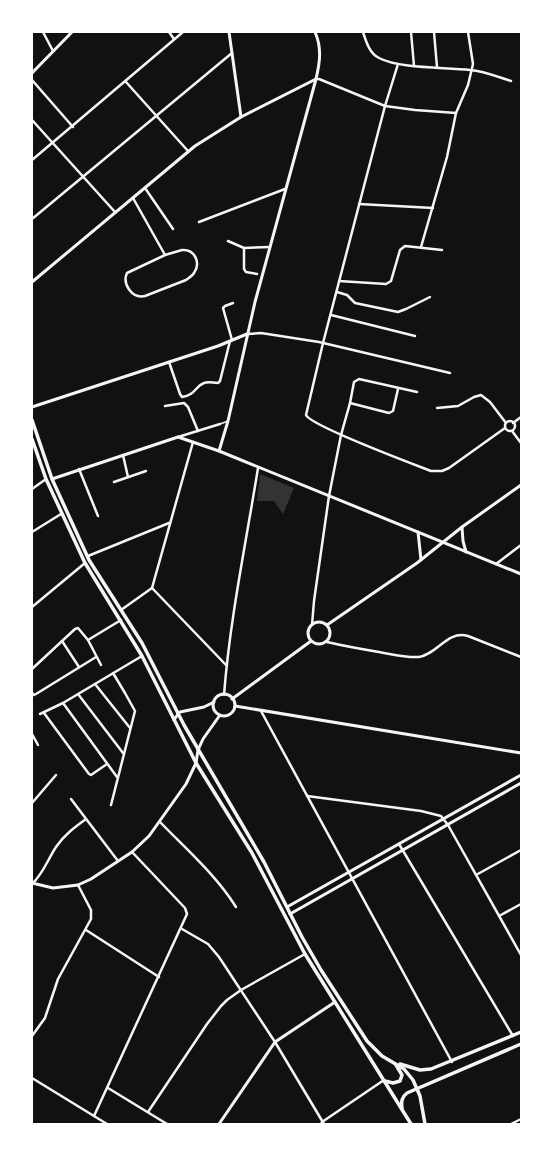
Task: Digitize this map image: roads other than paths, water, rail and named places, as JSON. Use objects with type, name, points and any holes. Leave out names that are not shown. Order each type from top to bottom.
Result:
[{"type":"main road","points":[[32,420],[52,479],[88,556],[142,643],[178,714],[250,837],[321,970],[367,1041],[382,1056],[409,1074],[420,1096],[424,1124]]},
{"type":"main road","points":[[32,440],[61,514],[85,563],[142,656],[196,763],[252,853],[305,954],[411,1124]]},
{"type":"main road","points":[[393,1062],[413,1069],[425,1070],[452,1062],[521,1032]]},
{"type":"main road","points":[[402,1110],[403,1097],[407,1093],[521,1044]]},
{"type":"main road","points":[[384,1080],[396,1083],[401,1078],[400,1070],[393,1062]]},
{"type":"street","points":[[43,32],[53,51]]},
{"type":"street","points":[[32,73],[72,32]]},
{"type":"street","points":[[169,32],[174,39]]},
{"type":"street","points":[[32,160],[73,127],[183,32]]},
{"type":"street","points":[[229,32],[241,116]]},
{"type":"street","points":[[219,451],[228,421],[247,334],[316,79],[320,54],[315,32]]},
{"type":"street","points":[[363,32],[366,42],[373,54],[378,58],[398,64],[472,70],[511,81]]},
{"type":"street","points":[[411,32],[414,66]]},
{"type":"street","points":[[434,32],[437,67]]},
{"type":"street","points":[[420,247],[433,208],[447,157],[456,113],[466,92],[472,70],[472,54],[468,32]]},
{"type":"street","points":[[32,219],[232,53]]},
{"type":"street","points":[[398,64],[385,106],[359,204],[306,415],[310,420],[341,435],[436,472],[449,468],[505,428],[506,423],[490,402],[481,395],[474,397],[458,406],[437,408]]},
{"type":"street","points":[[32,282],[115,212],[146,188],[188,151],[241,116],[316,79],[385,106],[456,113]]},
{"type":"street","points":[[32,80],[73,127]]},
{"type":"street","points":[[126,82],[188,151]]},
{"type":"street","points":[[32,120],[115,212]]},
{"type":"street","points":[[146,188],[173,229]]},
{"type":"street","points":[[199,222],[285,189]]},
{"type":"street","points":[[133,198],[165,255]]},
{"type":"street","points":[[359,204],[433,208]]},
{"type":"street","points":[[228,241],[244,248],[270,247]]},
{"type":"street","points":[[339,281],[383,284],[390,283],[400,250],[403,246],[442,250]]},
{"type":"street","points":[[244,248],[244,269],[246,272],[257,274]]},
{"type":"street","points":[[182,250],[191,250],[197,259],[194,273],[186,280],[140,298],[133,295],[126,280],[127,273],[165,255],[182,250]]},
{"type":"street","points":[[337,292],[347,295],[355,303],[398,312],[430,297]]},
{"type":"street","points":[[169,362],[182,397],[189,396],[201,384],[209,382],[218,383],[220,381],[231,341],[223,308],[233,303]]},
{"type":"street","points":[[330,315],[415,336]]},
{"type":"street","points":[[32,407],[231,341],[247,334],[261,333],[323,343],[450,373]]},
{"type":"street","points":[[417,392],[357,379],[354,382],[341,435],[329,496],[312,625],[308,631],[310,641],[318,645],[327,642],[400,656],[419,657],[460,634],[521,657]]},
{"type":"street","points":[[350,403],[389,413],[393,411],[398,389]]},
{"type":"street","points":[[165,406],[184,403],[188,407],[198,431]]},
{"type":"street","points":[[506,423],[513,423],[521,417]]},
{"type":"street","points":[[52,479],[228,421]]},
{"type":"street","points":[[512,431],[514,427],[513,423]]},
{"type":"street","points":[[505,428],[512,431],[521,443]]},
{"type":"street","points":[[178,437],[219,451],[521,574]]},
{"type":"street","points":[[121,610],[152,588],[169,523],[193,442]]},
{"type":"street","points":[[123,455],[128,477]]},
{"type":"street","points":[[224,695],[226,665],[258,468]]},
{"type":"street","points":[[79,469],[98,516]]},
{"type":"street","points":[[114,482],[146,471]]},
{"type":"street","points":[[32,489],[46,479]]},
{"type":"street","points":[[327,625],[421,560],[462,527],[521,485]]},
{"type":"street","points":[[32,532],[61,514]]},
{"type":"street","points":[[88,556],[169,523]]},
{"type":"street","points":[[462,527],[463,541],[466,552]]},
{"type":"street","points":[[418,532],[421,560]]},
{"type":"street","points":[[496,564],[521,545]]},
{"type":"street","points":[[32,607],[85,563]]},
{"type":"street","points":[[152,588],[226,665]]},
{"type":"street","points":[[88,640],[121,620]]},
{"type":"street","points":[[312,625],[320,622],[327,625],[331,632],[327,642]]},
{"type":"street","points":[[32,668],[76,628],[78,628],[88,640],[101,665]]},
{"type":"street","points":[[62,641],[79,667]]},
{"type":"street","points":[[232,699],[310,641]]},
{"type":"street","points":[[40,714],[63,703],[142,656]]},
{"type":"street","points":[[32,693],[34,695],[36,694],[96,657]]},
{"type":"street","points":[[111,805],[134,716],[134,708],[113,673]]},
{"type":"street","points":[[95,684],[130,728]]},
{"type":"street","points":[[78,694],[124,753]]},
{"type":"street","points":[[174,720],[178,714],[204,707],[214,702],[219,696],[224,695],[230,696],[232,699],[234,706],[232,712],[228,715],[220,715],[215,711],[214,702]]},
{"type":"street","points":[[63,703],[117,778]]},
{"type":"street","points":[[234,706],[521,753]]},
{"type":"street","points":[[262,711],[452,1062]]},
{"type":"street","points":[[44,713],[89,774],[94,774],[107,764]]},
{"type":"street","points":[[86,819],[71,830],[60,842],[32,883],[53,888],[78,885],[91,879],[132,852],[149,836],[186,784],[196,763],[198,750],[203,739],[220,715]]},
{"type":"street","points":[[32,734],[38,745]]},
{"type":"street","points":[[32,803],[56,775]]},
{"type":"street","points":[[287,907],[521,775]]},
{"type":"street","points":[[290,914],[521,783]]},
{"type":"street","points":[[307,796],[421,811],[437,815],[444,819],[521,955]]},
{"type":"street","points":[[71,799],[118,861]]},
{"type":"street","points":[[160,822],[212,875],[229,895],[236,907]]},
{"type":"street","points":[[399,844],[513,1036]]},
{"type":"street","points":[[476,875],[521,850]]},
{"type":"street","points":[[94,1116],[187,916],[186,910],[132,852]]},
{"type":"street","points":[[32,1036],[45,1018],[58,978],[86,930],[92,914],[78,885]]},
{"type":"street","points":[[499,916],[521,904]]},
{"type":"street","points":[[182,929],[213,948],[275,1042],[322,1123],[384,1080]]},
{"type":"street","points":[[86,930],[159,977]]},
{"type":"street","points":[[148,1112],[215,1014],[227,1000],[241,990],[305,954]]},
{"type":"street","points":[[219,1124],[275,1042],[335,1002]]},
{"type":"street","points":[[32,1078],[107,1124]]},
{"type":"street","points":[[107,1088],[167,1124]]},
{"type":"street","points":[[511,1124],[521,1119]]}]
